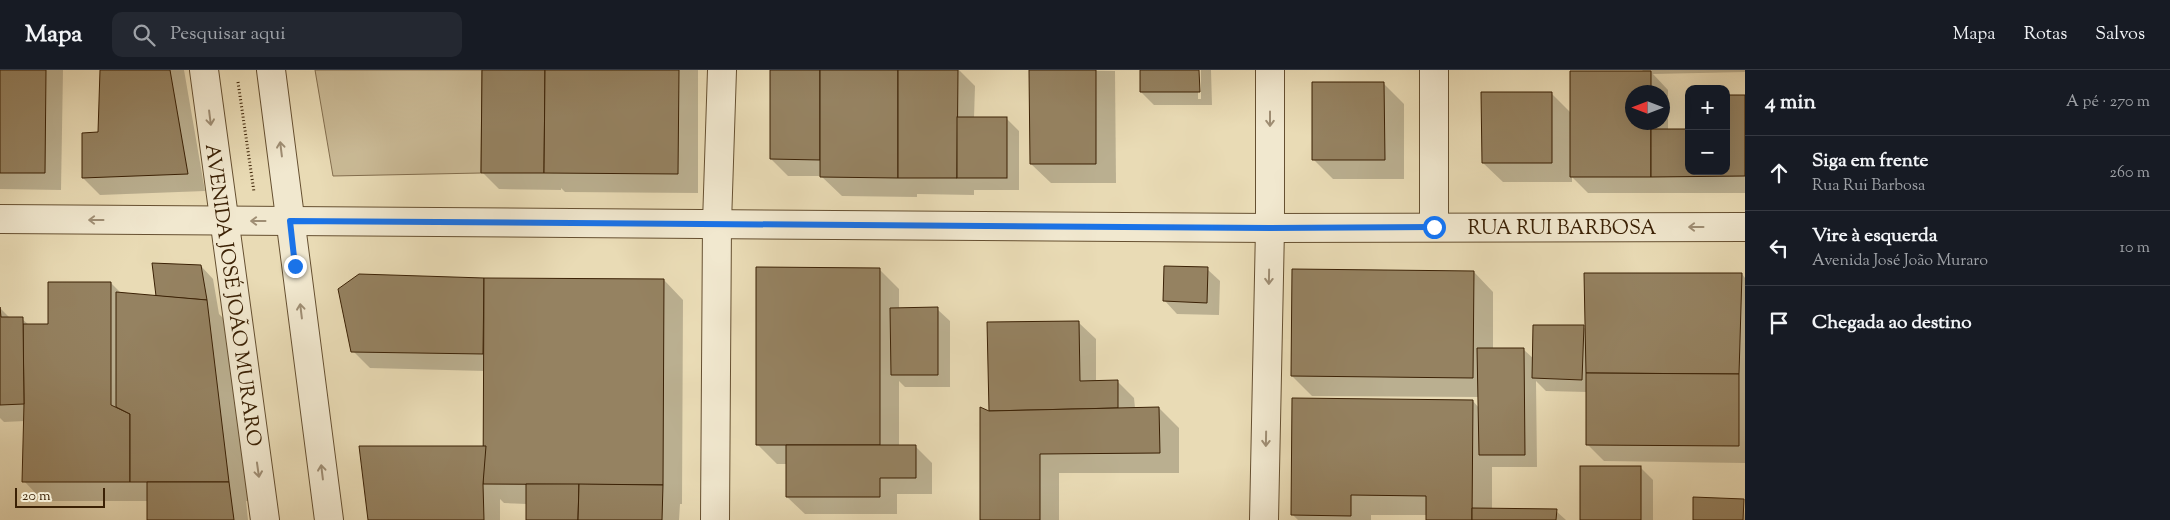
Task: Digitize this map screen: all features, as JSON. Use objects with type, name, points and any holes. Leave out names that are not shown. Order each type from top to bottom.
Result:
[{"type":"street","name":"AVENIDA JOSÉ JOÃO MURARO","points":[[204,70],[265,520]]},
{"type":"street","points":[[270,70],[328,520]]},
{"type":"street","points":[[715,520],[717,223],[722,70]]},
{"type":"street","points":[[1264,520],[1270,228],[1270,70]]},
{"type":"street","points":[[1434,70],[1434,227]]},
{"type":"street","name":"RUA RUI BARBOSA","points":[[0,219],[1270,228],[1745,227]]},
{"type":"shaded area","points":[[315,70],[482,70],[481,173],[333,176]]},
{"type":"building","points":[[0,70],[46,70],[45,173],[0,173]]},
{"type":"building","points":[[100,70],[170,70],[188,174],[82,178],[82,133],[98,132]]},
{"type":"building","points":[[482,70],[545,70],[544,173],[481,173]]},
{"type":"building","points":[[545,70],[679,70],[678,174],[544,173]]},
{"type":"building","points":[[770,70],[820,70],[820,160],[770,159]]},
{"type":"building","points":[[820,70],[898,70],[898,178],[820,177]]},
{"type":"building","points":[[898,70],[958,70],[957,178],[898,178]]},
{"type":"building","points":[[1029,70],[1096,70],[1096,164],[1030,164]]},
{"type":"building","points":[[1140,70],[1199,70],[1200,92],[1140,92]]},
{"type":"building","points":[[1570,71],[1651,71],[1651,85],[1625,85],[1625,130],[1651,130],[1651,177],[1570,177]]},
{"type":"building","points":[[1312,82],[1384,82],[1385,160],[1312,160]]},
{"type":"building","points":[[1481,92],[1552,92],[1552,163],[1482,163]]},
{"type":"building","points":[[1730,95],[1745,95],[1745,176],[1651,177],[1651,130],[1685,129],[1685,175],[1730,175]]},
{"type":"building","points":[[957,117],[1007,117],[1007,178],[957,178]]},
{"type":"building","points":[[152,263],[201,265],[207,300],[156,296]]},
{"type":"building","points":[[1164,266],[1208,267],[1207,303],[1163,301]]},
{"type":"building","points":[[756,267],[880,268],[880,445],[756,445]]},
{"type":"building","points":[[1292,269],[1474,271],[1473,378],[1291,376]]},
{"type":"building","points":[[1584,273],[1742,273],[1739,374],[1586,373]]},
{"type":"building","points":[[359,274],[484,278],[483,354],[351,352],[338,289]]},
{"type":"building","points":[[484,278],[664,279],[663,485],[483,484]]},
{"type":"building","points":[[48,282],[111,282],[111,405],[130,414],[130,482],[22,482],[24,404],[23,324],[48,324]]},
{"type":"building","points":[[116,292],[207,300],[229,482],[130,482],[130,414],[116,407]]},
{"type":"building","points":[[0,307],[1,317],[23,317],[24,404],[0,405]]},
{"type":"building","points":[[938,307],[938,375],[891,375],[890,308]]},
{"type":"building","points":[[1079,321],[1080,381],[1118,380],[1118,408],[989,411],[987,322]]},
{"type":"building","points":[[1533,325],[1584,325],[1582,380],[1532,378]]},
{"type":"building","points":[[1477,348],[1524,348],[1525,455],[1479,455]]},
{"type":"building","points":[[1586,373],[1739,374],[1739,446],[1586,445]]},
{"type":"building","points":[[1292,398],[1473,400],[1472,520],[1426,520],[1426,496],[1351,495],[1351,516],[1291,515]]},
{"type":"building","points":[[980,407],[989,411],[1159,407],[1160,453],[1040,454],[1040,520],[980,520]]},
{"type":"building","points":[[786,445],[916,445],[916,478],[880,478],[880,497],[786,497]]},
{"type":"building","points":[[359,446],[486,446],[483,484],[484,520],[368,520]]},
{"type":"building","points":[[1580,466],[1641,466],[1641,520],[1580,520]]},
{"type":"building","points":[[147,482],[229,482],[234,520],[147,520]]},
{"type":"building","points":[[526,484],[579,484],[578,520],[526,520]]},
{"type":"building","points":[[579,484],[663,485],[662,520],[578,520]]},
{"type":"building","points":[[1693,497],[1744,499],[1743,520],[1693,520]]},
{"type":"building","points":[[1472,508],[1557,509],[1556,520],[1472,520]]},
{"type":"route","points":[[295,266],[290,221],[1270,228],[1434,227]]}]
